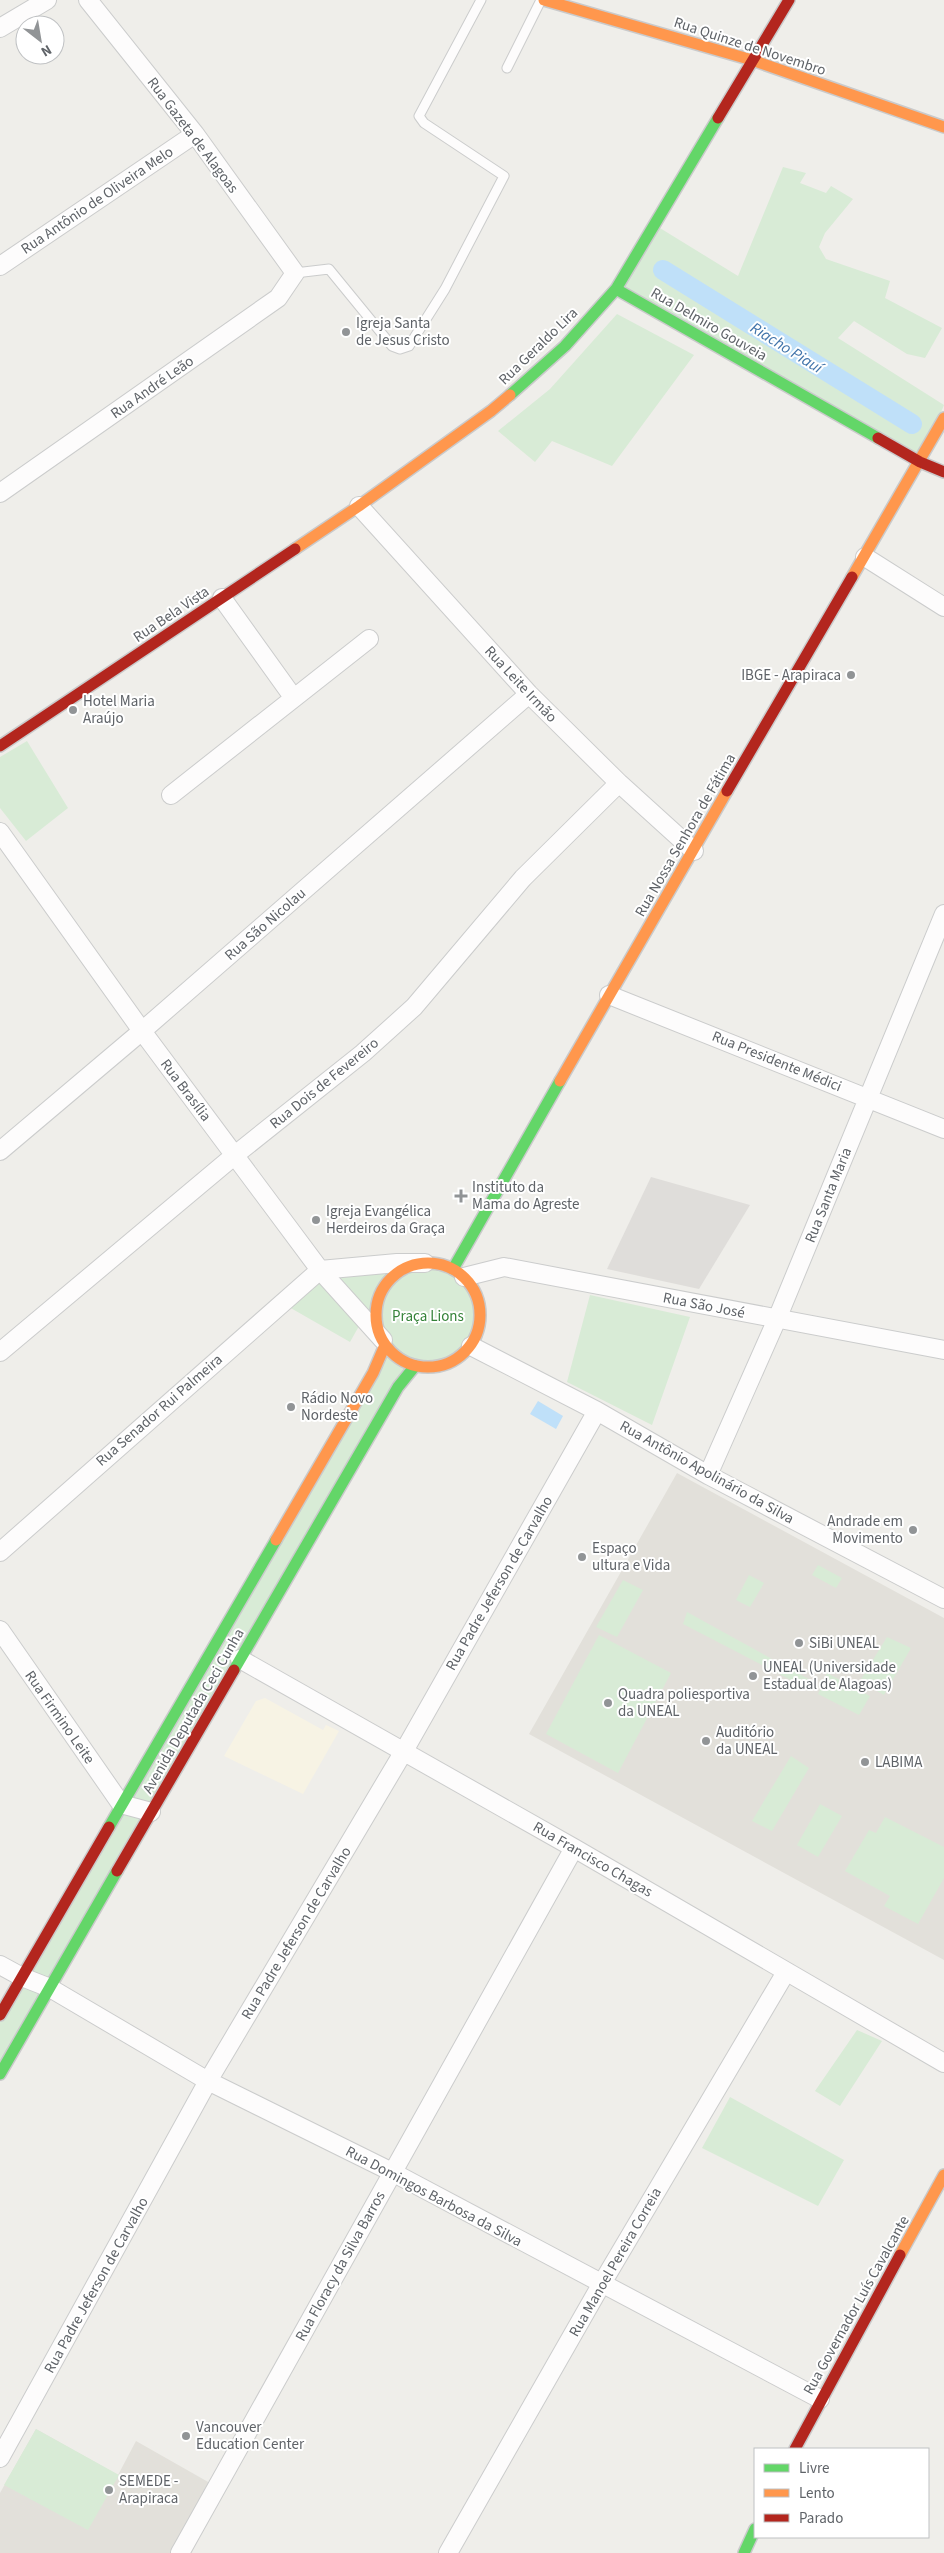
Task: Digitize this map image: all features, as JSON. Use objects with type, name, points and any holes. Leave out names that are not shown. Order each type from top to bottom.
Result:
[{"type":"main road","name":"Rua Quinze de Novembro","points":[[543,0],[752,60],[944,127]]},
{"type":"main road","name":"Rua Geraldo Lira","points":[[359,506],[491,411],[565,346],[616,289],[789,0]]},
{"type":"main road","name":"Rua Delmiro Gouveia","points":[[616,289],[920,462],[944,472]]},
{"type":"main road","name":"Rua Nossa Senhora de Fátima","points":[[459,1273],[470,1238],[944,418]]},
{"type":"main road","name":"Rua Bela Vista","points":[[0,746],[359,506]]},
{"type":"main road","points":[[425,1263],[442,1264],[459,1273],[479,1303],[481,1318],[470,1346],[455,1360],[436,1367],[415,1366],[394,1354],[384,1343],[376,1321],[379,1300],[388,1282],[405,1269],[425,1263]]},
{"type":"main road","name":"Avenida Deputada Ceci Cunha","points":[[0,2015],[120,1804],[224,1632],[373,1373],[384,1343]]},
{"type":"main road","name":"Avenida Deputada Ceci Cunha","points":[[0,2074],[398,1387],[415,1366]]},
{"type":"main road","name":"Rua Governador Luís Cavalcante","points":[[796,2448],[820,2399],[944,2175]]},
{"type":"main road","points":[[744,2553],[754,2531]]},
{"type":"street","points":[[0,28],[47,0]]},
{"type":"street","name":"Rua Gazeta de Alagoas","points":[[88,0],[195,134],[296,273]]},
{"type":"street","name":"Rua Antônio de Oliveira Melo","points":[[0,266],[195,134]]},
{"type":"street","name":"Rua André Leão","points":[[0,493],[278,298],[296,273]]},
{"type":"street","name":"Rua Leite Irmão","points":[[359,506],[529,694],[619,783],[694,851]]},
{"type":"street","points":[[865,557],[944,607]]},
{"type":"street","points":[[222,598],[293,697]]},
{"type":"street","points":[[171,795],[369,639]]},
{"type":"street","name":"Rua São Nicolau","points":[[0,1151],[142,1031],[529,694]]},
{"type":"street","name":"Rua Dois de Fevereiro","points":[[0,1352],[235,1155],[363,1053],[414,1007],[522,878],[619,783]]},
{"type":"street","name":"Rua Brasília","points":[[0,832],[142,1031],[320,1270],[384,1343]]},
{"type":"street","name":"Rua Santa Maria","points":[[708,1475],[777,1319],[944,914]]},
{"type":"street","name":"Rua Presidente Médici","points":[[609,995],[944,1129]]},
{"type":"street","points":[[470,1238],[471,1254],[474,1261],[485,1265],[504,1267]]},
{"type":"street","points":[[320,1270],[397,1263],[425,1263]]},
{"type":"street","name":"Rua São José","points":[[459,1273],[504,1267],[944,1350]]},
{"type":"street","name":"Rua Senador Rui Palmeira","points":[[0,1552],[320,1270]]},
{"type":"street","name":"Rua Antônio Apolinário da Silva","points":[[470,1346],[597,1411],[708,1475],[944,1599]]},
{"type":"street","name":"Rua Padre Jeferson de Carvalho","points":[[0,2458],[208,2081],[404,1752],[597,1411]]},
{"type":"street","name":"Rua Firmino Leite","points":[[0,1630],[120,1804]]},
{"type":"street","name":"Rua Francisco Chagas","points":[[240,1659],[574,1848],[944,2063]]},
{"type":"street","points":[[120,1804],[152,1812]]},
{"type":"street","name":"Rua Floracy da Silva Barros","points":[[180,2553],[574,1848]]},
{"type":"street","points":[[0,1965],[22,1977]]},
{"type":"street","name":"Rua Manoel Pereira Correia","points":[[448,2553],[601,2285],[786,1972]]},
{"type":"street","name":"Rua Domingos Barbosa da Silva","points":[[22,1977],[50,1988],[208,2081],[392,2172],[601,2285],[820,2399]]},
{"type":"lane","points":[[296,273],[329,269],[392,346],[400,349],[409,346],[445,289],[504,176],[424,123],[419,116],[480,0]]},
{"type":"lane","points":[[507,68],[543,0]]},
{"type":"shaded area","points":[[651,1177],[750,1205],[699,1289],[607,1269]]},
{"type":"shaded area","name":"UNEAL (Universidade Estadual de Alagoas)","points":[[677,1473],[944,1618],[944,1960],[529,1734]]},
{"type":"shaded area","points":[[265,1698],[323,1730],[326,1725],[339,1731],[303,1794],[224,1756],[256,1701]]},
{"type":"shaded area","name":"SEMEDE - Arapiraca","points":[[36,2429],[118,2475],[136,2441],[217,2487],[180,2553],[0,2553],[0,2493]]},
{"type":"green space","points":[[783,167],[806,173],[800,183],[826,193],[831,186],[853,199],[825,233],[819,247],[826,259],[890,281],[885,298],[942,328],[925,358],[907,354],[854,321],[838,338],[944,405],[920,462],[616,289],[655,225],[738,276]]},
{"type":"green space","points":[[617,314],[694,355],[612,466],[552,441],[535,462],[498,431],[550,389]]},
{"type":"green space","points":[[27,741],[68,808],[26,841],[0,808],[0,757]]},
{"type":"green space","name":"Praça Lions","points":[[425,1263],[449,1269],[466,1281],[476,1297],[479,1315],[477,1333],[468,1349],[454,1361],[435,1367],[415,1366],[0,2074],[0,2015],[385,1345],[363,1319],[350,1342],[282,1303],[320,1270]]},
{"type":"green space","points":[[590,1295],[690,1317],[652,1425],[567,1382]]},
{"type":"green space","points":[[818,1565],[842,1578],[836,1588],[812,1575]]},
{"type":"green space","points":[[749,1575],[764,1583],[750,1607],[736,1600]]},
{"type":"green space","points":[[623,1580],[643,1590],[617,1637],[596,1627]]},
{"type":"green space","points":[[687,1612],[812,1681],[808,1689],[683,1624]]},
{"type":"green space","name":"Quadra poliesportiva da UNEAL","points":[[599,1635],[671,1673],[618,1773],[546,1734]]},
{"type":"green space","points":[[887,1637],[911,1648],[884,1695],[860,1681]]},
{"type":"green space","points":[[827,1673],[870,1696],[859,1715],[818,1694]]},
{"type":"green space","points":[[791,1756],[809,1768],[772,1831],[752,1821]]},
{"type":"green space","points":[[820,1804],[842,1816],[818,1857],[797,1845]]},
{"type":"green space","points":[[885,1817],[944,1847],[944,1878],[918,1924],[884,1906],[890,1896],[845,1871],[869,1830],[876,1833]]},
{"type":"green space","points":[[857,2030],[882,2041],[840,2106],[815,2091]]},
{"type":"green space","points":[[730,2097],[844,2160],[818,2206],[702,2148]]},
{"type":"green space","points":[[36,2429],[119,2475],[88,2530],[4,2485]]},
{"type":"water","points":[[538,1401],[563,1416],[556,1429],[530,1414]]},
{"type":"waterway","name":"Riacho Piauí","points":[[663,270],[912,424]]},
{"type":"traffic: fast","points":[[510,395],[565,346],[616,289],[718,118]]},
{"type":"traffic: fast","points":[[616,289],[878,438]]},
{"type":"traffic: fast","points":[[453,1269],[560,1081]]},
{"type":"traffic: fast","points":[[234,1670],[398,1387],[415,1366]]},
{"type":"traffic: fast","points":[[109,1827],[276,1540]]},
{"type":"traffic: fast","points":[[0,2074],[117,1871]]},
{"type":"traffic: fast","points":[[744,2553],[754,2531]]},
{"type":"traffic: slow","points":[[544,0],[752,60],[944,127]]},
{"type":"traffic: slow","points":[[295,549],[359,506],[491,411],[510,395]]},
{"type":"traffic: slow","points":[[852,577],[944,418]]},
{"type":"traffic: slow","points":[[560,1081],[727,791]]},
{"type":"traffic: slow","points":[[428,1263],[448,1267],[457,1272],[471,1286],[476,1295],[480,1315],[476,1335],[471,1344],[457,1358],[448,1363],[428,1367],[408,1363],[399,1358],[385,1344],[380,1335],[376,1315],[380,1295],[385,1286],[399,1272],[408,1267],[428,1263]]},
{"type":"traffic: slow","points":[[276,1540],[373,1373],[385,1345]]},
{"type":"traffic: slow","points":[[900,2255],[944,2175]]},
{"type":"traffic: jam","points":[[718,118],[789,0]]},
{"type":"traffic: jam","points":[[878,438],[920,462],[944,472]]},
{"type":"traffic: jam","points":[[0,746],[295,549]]},
{"type":"traffic: jam","points":[[727,791],[852,577]]},
{"type":"traffic: jam","points":[[117,1871],[234,1670]]},
{"type":"traffic: jam","points":[[0,2015],[109,1827]]},
{"type":"traffic: jam","points":[[796,2448],[900,2255]]},
{"type":"place","name":"Igreja Santa de Jesus Cristo","points":[[346,332]]},
{"type":"place","name":"IBGE - Arapiraca","points":[[851,675]]},
{"type":"place","name":"Hotel Maria Araújo","points":[[73,710]]},
{"type":"place","name":"Instituto da Mama do Agreste","points":[[461,1196]]},
{"type":"place","name":"Igreja Evangélica Herdeiros da Graça","points":[[316,1220]]},
{"type":"place","name":"Rádio Novo Nordeste","points":[[291,1407]]},
{"type":"place","name":"Andrade em Movimento","points":[[913,1530]]},
{"type":"place","name":"Espaço ultura e Vida","points":[[582,1557]]},
{"type":"place","name":"SiBi UNEAL","points":[[799,1643]]},
{"type":"place","name":"UNEAL (Universidade Estadual de Alagoas)","points":[[753,1676]]},
{"type":"place","name":"Quadra poliesportiva da UNEAL","points":[[608,1703]]},
{"type":"place","name":"Auditório da UNEAL","points":[[706,1741]]},
{"type":"place","name":"LABIMA","points":[[865,1762]]},
{"type":"place","name":"Vancouver Education Center","points":[[186,2436]]},
{"type":"place","name":"SEMEDE - Arapiraca","points":[[109,2490]]}]
